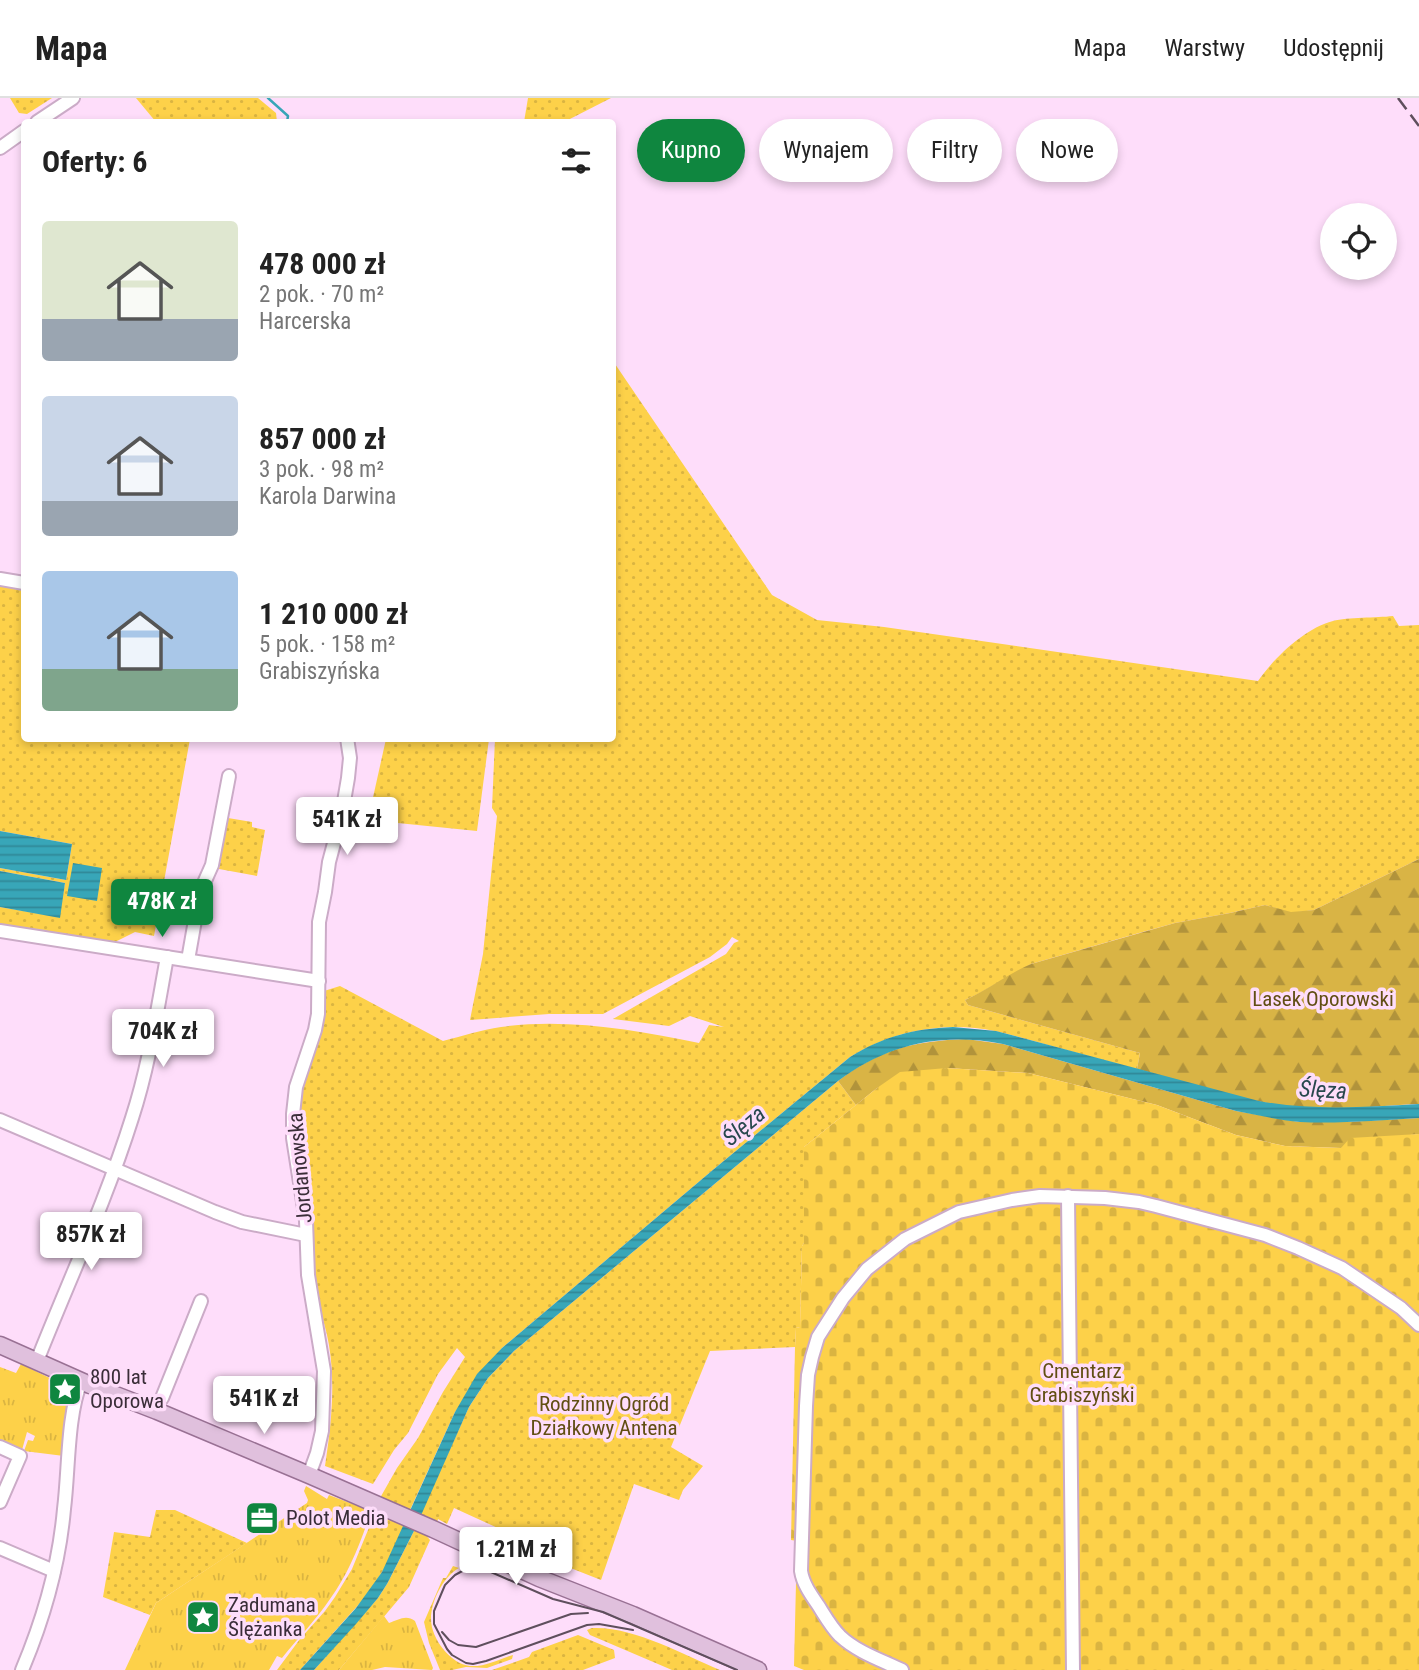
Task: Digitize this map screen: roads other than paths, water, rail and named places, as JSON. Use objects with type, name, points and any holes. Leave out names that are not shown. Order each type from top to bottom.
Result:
[{"type":"main road","points":[[0,1345],[309,1475],[539,1578],[633,1615],[758,1670]]},
{"type":"street","points":[[42,119],[73,98]]},
{"type":"street","points":[[0,148],[21,133]]},
{"type":"street","points":[[0,579],[21,582]]},
{"type":"street","name":"Jordanowska","points":[[309,1475],[321,1431],[324,1371],[308,1275],[306,1221],[293,1138],[293,1114],[296,1087],[318,1014],[319,922],[348,778],[350,758],[348,742]]},
{"type":"street","points":[[188,960],[200,892],[212,866],[229,776]]},
{"type":"street","points":[[0,931],[319,981]]},
{"type":"street","points":[[37,1361],[115,1170],[133,1116],[155,1026],[167,957]]},
{"type":"street","points":[[0,1120],[215,1213],[242,1222],[306,1235]]},
{"type":"street","points":[[1068,1196],[1073,1670]]},
{"type":"street","points":[[902,1670],[868,1655],[841,1637],[833,1629],[802,1578],[806,1405],[812,1357],[818,1338],[842,1298],[867,1269],[905,1239],[959,1212],[1026,1198],[1068,1196],[1139,1202],[1280,1240],[1342,1268],[1401,1308],[1419,1325]]},
{"type":"street","points":[[162,1398],[201,1301]]},
{"type":"street","points":[[22,1670],[40,1626],[58,1559],[74,1402],[81,1381]]},
{"type":"street","points":[[0,1447],[20,1456],[0,1503]]},
{"type":"street","points":[[0,1548],[54,1571]]},
{"type":"water","points":[[0,831],[72,844],[66,880],[0,868]]},
{"type":"water","points":[[73,863],[102,868],[97,901],[67,896]]},
{"type":"water","points":[[0,871],[65,883],[60,918],[0,907]]},
{"type":"water","points":[[953,1027],[996,1031],[1259,1101],[1319,1107],[1419,1104],[1419,1118],[1330,1122],[1276,1119],[1236,1111],[1003,1044],[980,1041],[916,1044],[876,1058],[838,1081],[514,1351],[488,1378],[469,1407],[415,1529],[378,1598],[314,1670],[300,1670],[356,1608],[382,1572],[455,1412],[477,1374],[502,1348],[850,1057],[899,1035]]},
{"type":"waterway","points":[[268,98],[288,116],[288,119]]},
{"type":"tram line","points":[[633,1630],[599,1624],[587,1625],[473,1664],[452,1655],[447,1649],[434,1624],[434,1611],[445,1585],[455,1575],[466,1569],[484,1569],[553,1599],[603,1612],[737,1670]]},
{"type":"tram line","points":[[442,1632],[458,1645],[476,1647],[571,1614],[588,1613]]},
{"type":"railway","points":[[1398,98],[1419,126]]},
{"type":"place","name":"800 lat Oporowa","points":[[65,1389]]},
{"type":"place","name":"Polot Media","points":[[262,1518]]},
{"type":"place","name":"Zadumana Ślężanka","points":[[203,1617]]},
{"type":"park label","name":"Lasek Oporowski","points":[[1323,999]]},
{"type":"park label","name":"Cmentarz Grabiszyński","points":[[1082,1383]]},
{"type":"park label","name":"Rodzinny Ogród Działkowy Antena","points":[[604,1416]]},
{"type":"water label","name":"Ślęza","points":[[1323,1090]]},
{"type":"water label","name":"Ślęza","points":[[744,1126]]}]
